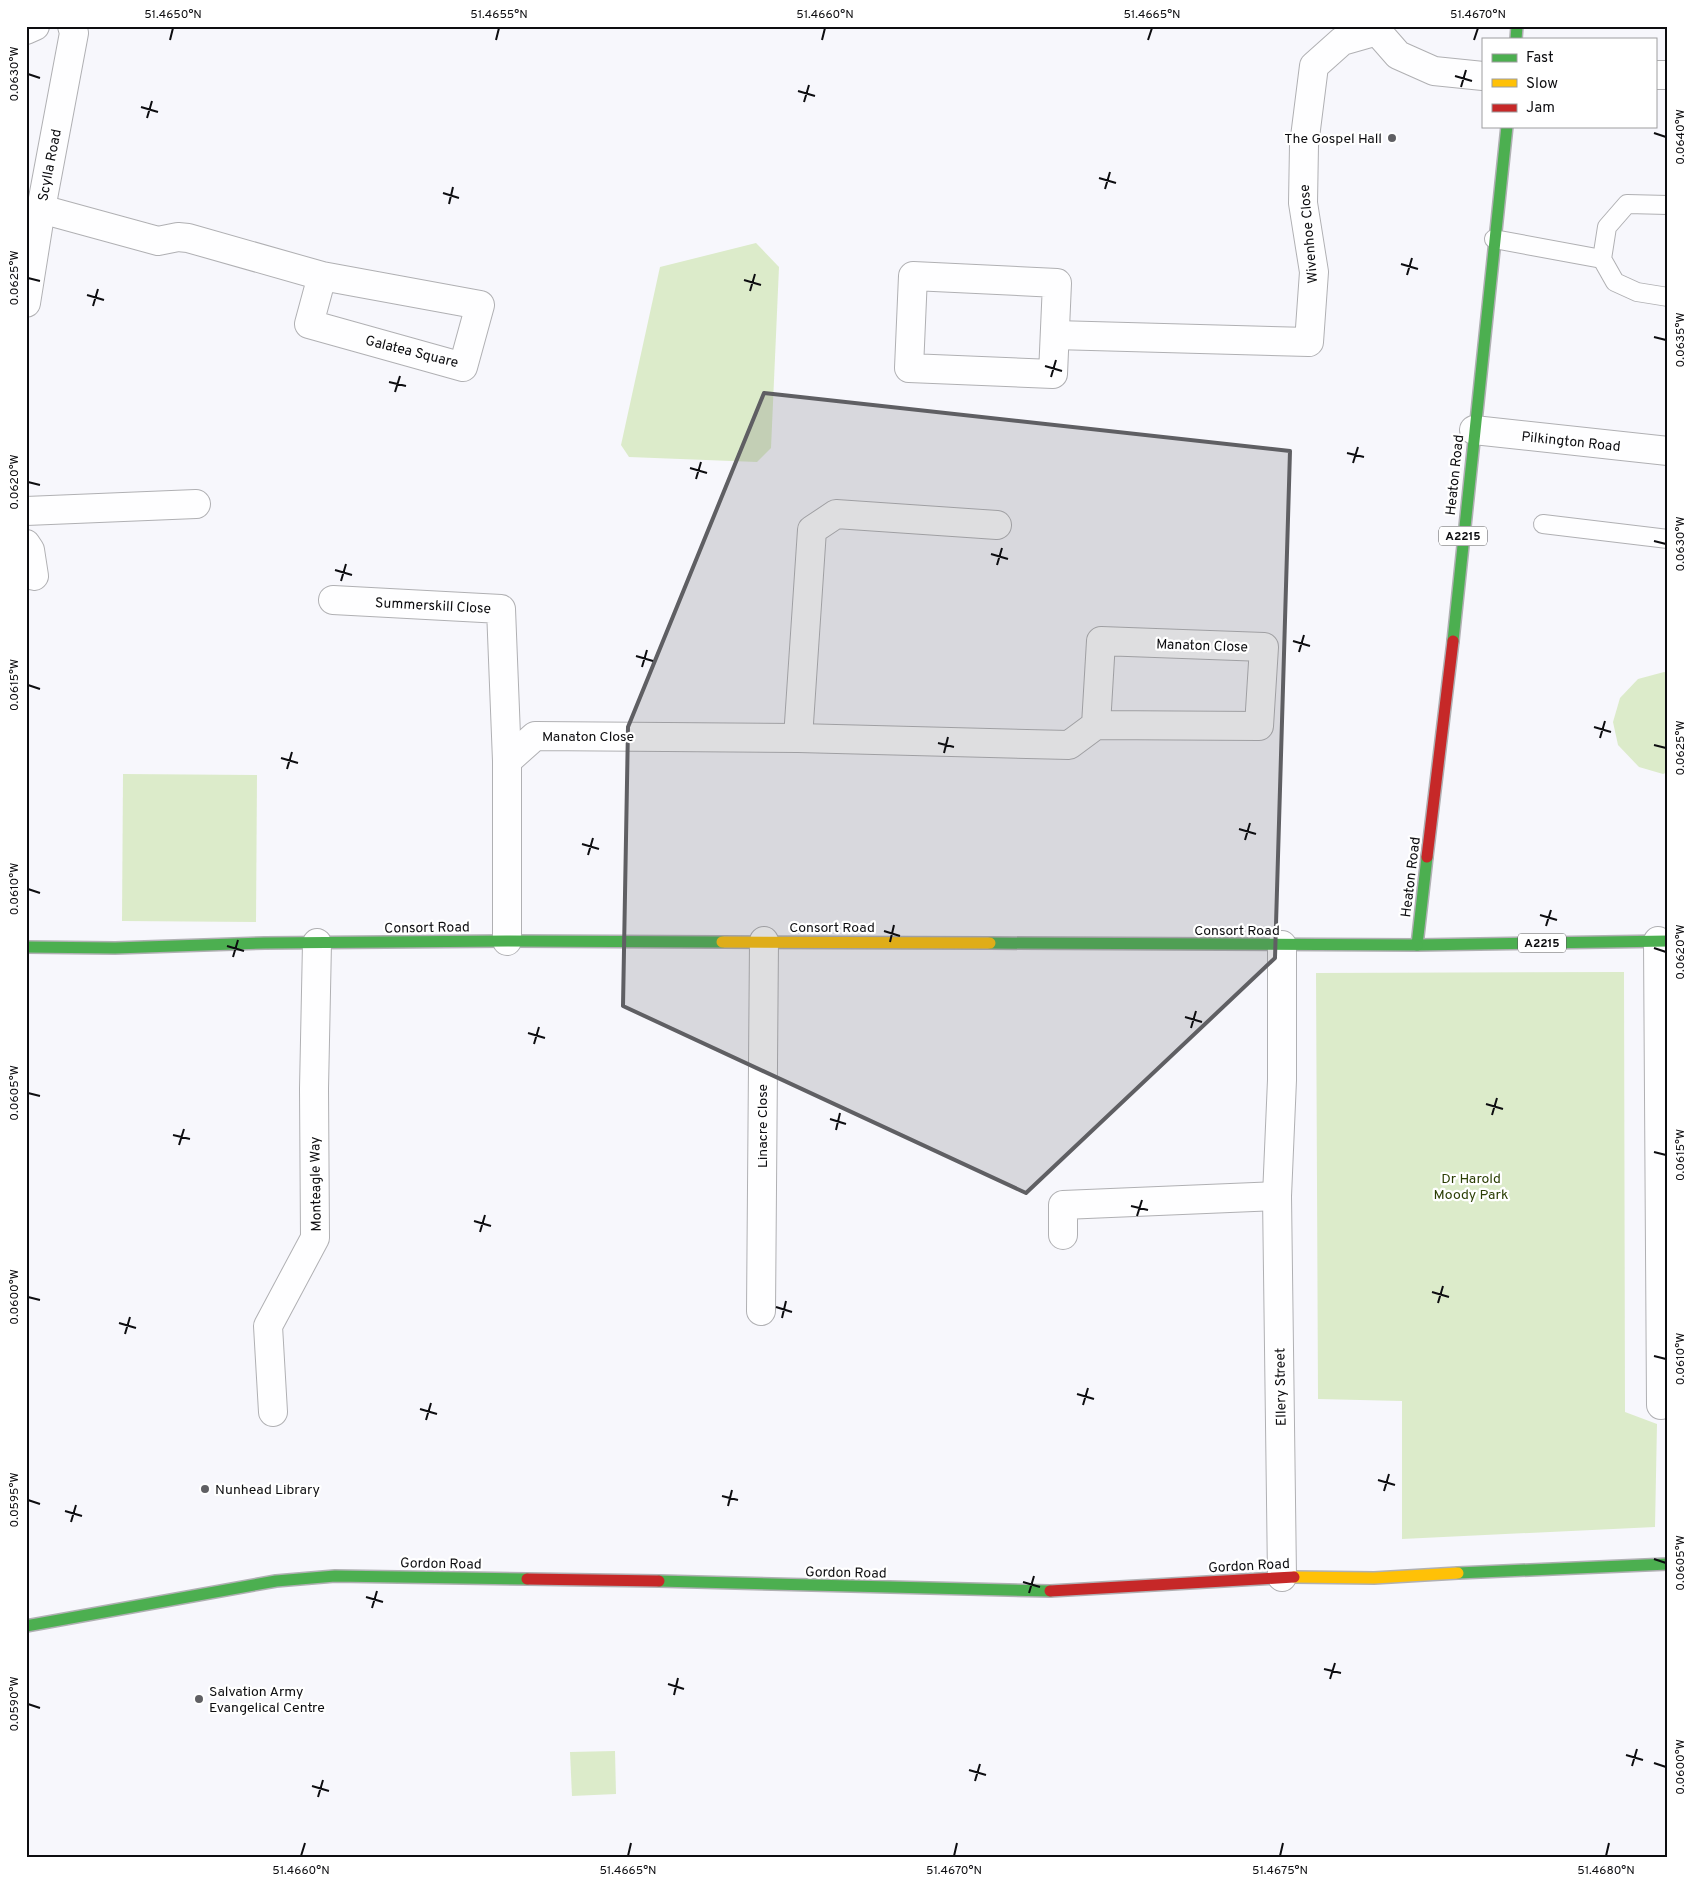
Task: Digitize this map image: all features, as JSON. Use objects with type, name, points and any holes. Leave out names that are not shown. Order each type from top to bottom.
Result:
[{"type":"street","points":[[26,30],[35,26]]},
{"type":"street","name":"Scylla Road","points":[[26,303],[41,209],[74,33],[72,26]]},
{"type":"street","name":"Wivenhoe Close","points":[[1055,335],[1309,342],[1314,272],[1304,203],[1304,145],[1314,66],[1342,41],[1377,29],[1398,55],[1434,70],[1482,76]]},
{"type":"street","name":"Heaton Road","points":[[1417,945],[1452,649],[1507,128]]},
{"type":"street","name":"Galatea Square","points":[[41,209],[158,241],[178,237],[188,238],[322,276],[480,305],[463,367],[309,324],[322,276]]},
{"type":"street","points":[[913,276],[1058,283],[1055,335],[1053,374],[909,368],[913,276]]},
{"type":"street","name":"Pilkington Road","points":[[1474,430],[1668,451]]},
{"type":"street","points":[[26,511],[196,504]]},
{"type":"street","points":[[798,738],[812,530],[836,514],[997,526]]},
{"type":"street","points":[[26,544],[30,550],[34,576]]},
{"type":"street","name":"Summerskill Close","points":[[333,600],[501,608],[508,761]]},
{"type":"street","name":"Manaton Close","points":[[508,761],[535,736],[798,738],[1069,745],[1096,726],[1259,726],[1264,647],[1101,641],[1096,726]]},
{"type":"street","points":[[507,941],[508,761]]},
{"type":"street","name":"Consort Road","points":[[26,947],[115,948],[507,941],[1417,945],[1663,941]]},
{"type":"street","name":"Linacre Close","points":[[761,1311],[764,941]]},
{"type":"street","points":[[1661,1405],[1663,941]]},
{"type":"street","name":"Monteagle Way","points":[[272,1412],[268,1326],[315,1238],[314,1089],[317,943]]},
{"type":"street","name":"Ellery Street","points":[[1282,945],[1282,1080],[1276,1196],[1282,1577]]},
{"type":"street","points":[[1063,1235],[1062,1205],[1276,1196]]},
{"type":"street","name":"Gordon Road","points":[[26,1626],[276,1581],[335,1576],[652,1581],[1043,1591],[1282,1577],[1374,1578],[1526,1569],[1668,1564]]},
{"type":"lane","points":[[1668,205],[1627,204],[1607,227],[1602,259],[1615,282],[1637,292],[1668,297]]},
{"type":"lane","points":[[1494,238],[1602,259]]},
{"type":"lane","points":[[1543,524],[1668,539]]},
{"type":"highlighted area","points":[[764,393],[1290,451],[1275,958],[1026,1193],[623,1006],[628,727]]},
{"type":"green space","points":[[756,243],[779,267],[771,448],[757,462],[629,457],[621,445],[660,267]]},
{"type":"green space","points":[[1664,672],[1668,673],[1668,772],[1663,774],[1639,767],[1618,745],[1613,722],[1620,698],[1638,679]]},
{"type":"green space","points":[[123,774],[257,775],[256,922],[122,921]]},
{"type":"green space","name":"Dr Harold Moody Park","points":[[1624,972],[1625,1412],[1657,1424],[1655,1527],[1402,1539],[1402,1401],[1318,1399],[1316,973]]},
{"type":"green space","points":[[615,1751],[616,1794],[572,1796],[570,1752]]},
{"type":"traffic: fast","points":[[1516,38],[1517,26]]},
{"type":"traffic: fast","points":[[1453,641],[1507,128]]},
{"type":"traffic: fast","points":[[1427,857],[1417,945],[1668,941]]},
{"type":"traffic: fast","points":[[26,947],[115,948],[265,943],[507,941],[722,942]]},
{"type":"traffic: fast","points":[[990,943],[1417,945]]},
{"type":"traffic: fast","points":[[1458,1573],[1668,1564]]},
{"type":"traffic: fast","points":[[26,1626],[276,1581],[335,1576],[527,1579]]},
{"type":"traffic: fast","points":[[659,1581],[1050,1591]]},
{"type":"traffic: slow","points":[[722,942],[990,943]]},
{"type":"traffic: slow","points":[[1294,1577],[1374,1578],[1458,1573]]},
{"type":"traffic: jam","points":[[1427,857],[1453,641]]},
{"type":"traffic: jam","points":[[1050,1591],[1294,1577]]},
{"type":"traffic: jam","points":[[527,1579],[659,1581]]},
{"type":"place","name":"The Gospel Hall","points":[[1392,138]]},
{"type":"place","name":"Nunhead Library","points":[[205,1489]]},
{"type":"place","name":"Salvation Army Evangelical Centre","points":[[199,1699]]}]
